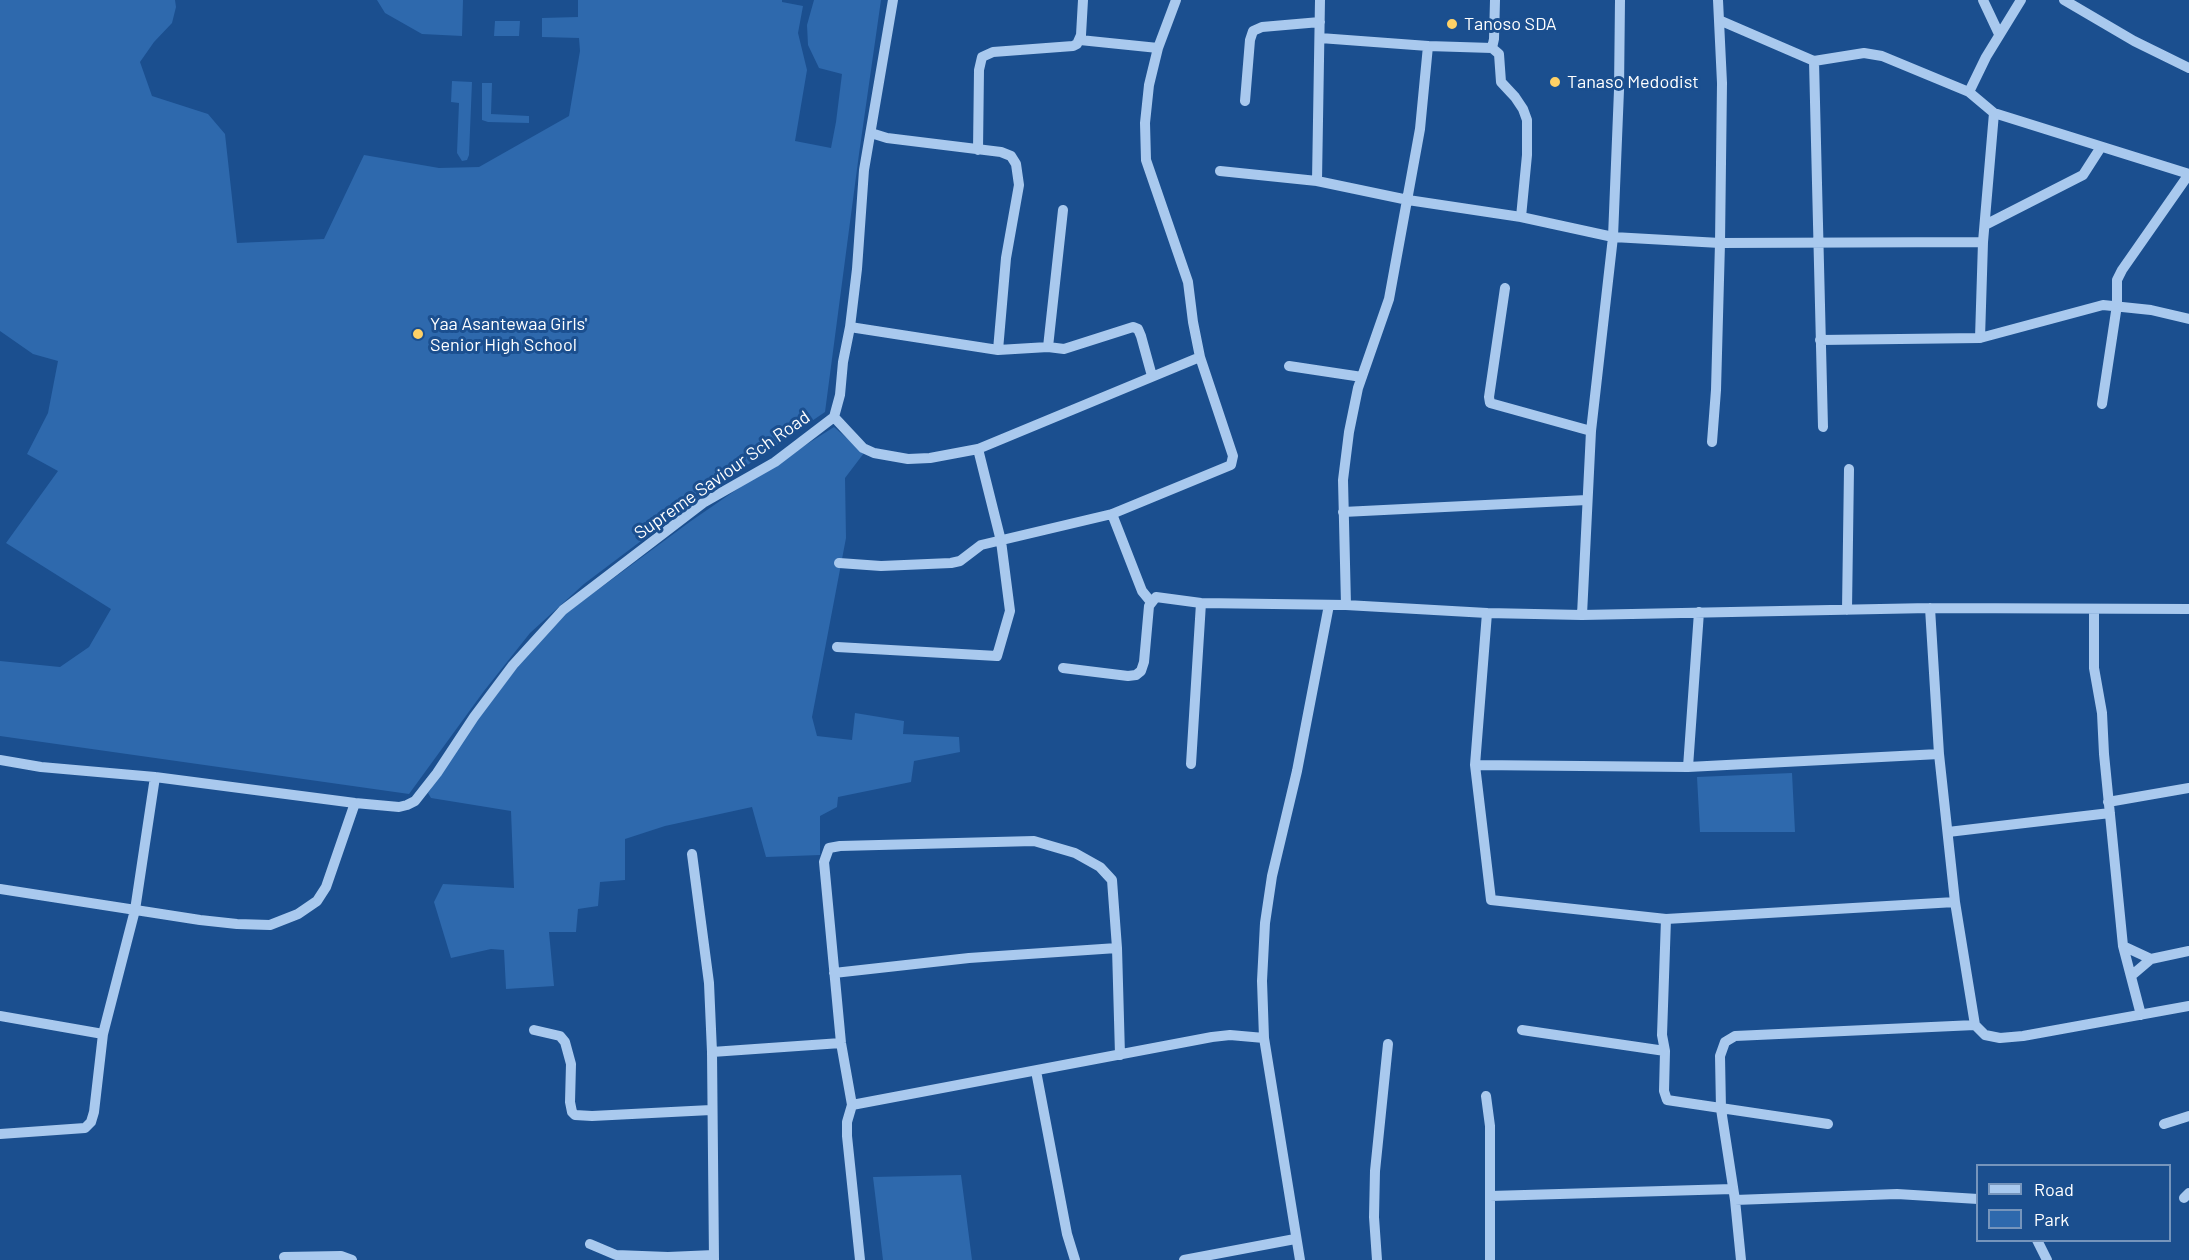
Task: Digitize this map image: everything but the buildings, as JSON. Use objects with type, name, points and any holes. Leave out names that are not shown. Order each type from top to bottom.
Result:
[{"type":"street","name":"Supreme Saviour Sch Road","points":[[0,760],[41,767],[155,777],[355,803],[399,807],[415,801],[513,665],[563,610],[703,503],[775,462],[834,417],[840,395],[843,362],[850,327],[864,171],[893,0]]},
{"type":"street","points":[[978,150],[979,70],[982,57],[993,51],[1073,46],[1080,40],[1083,0]]},
{"type":"street","points":[[840,563],[881,566],[960,561],[981,545],[1112,514],[1231,465],[1233,456],[1200,357],[1188,282],[1146,160],[1145,123],[1149,85],[1158,48],[1176,0]]},
{"type":"street","points":[[1317,181],[1320,0]]},
{"type":"street","points":[[1492,48],[1495,0]]},
{"type":"street","points":[[1582,615],[1591,431],[1613,237],[1620,0]]},
{"type":"street","points":[[1712,442],[1716,390],[1720,243],[1722,83],[1718,0]]},
{"type":"street","points":[[1983,0],[1999,34]]},
{"type":"street","points":[[1969,92],[1999,34],[2020,0]]},
{"type":"street","points":[[2064,0],[2134,41],[2189,68]]},
{"type":"street","points":[[1719,20],[1815,62],[1864,53],[1882,56],[1969,92],[1995,113],[2189,174],[2117,280],[2117,305],[2102,404]]},
{"type":"street","points":[[1245,101],[1252,31],[1262,27],[1320,22]]},
{"type":"street","points":[[1320,38],[1492,48],[1499,54],[1501,82],[1515,97],[1527,120],[1527,155],[1521,217]]},
{"type":"street","points":[[1080,40],[1158,48]]},
{"type":"street","points":[[1346,605],[1343,480],[1349,432],[1358,388],[1389,299],[1420,129],[1428,46]]},
{"type":"street","points":[[1815,62],[1817,241],[1823,427]]},
{"type":"street","points":[[1980,338],[1984,225],[1995,113]]},
{"type":"street","points":[[871,133],[887,138],[1001,152],[1011,156],[1016,164],[1019,185],[1006,258],[998,350]]},
{"type":"street","points":[[1984,225],[2083,176],[2101,147]]},
{"type":"street","points":[[1221,171],[1317,181],[1407,200],[1521,217],[1613,237],[1720,243],[1983,242]]},
{"type":"street","points":[[1048,347],[1063,210]]},
{"type":"street","points":[[1505,288],[1490,402],[1591,431]]},
{"type":"street","points":[[1820,340],[1980,338],[2103,305],[2151,310],[2189,320]]},
{"type":"street","points":[[850,327],[998,350],[1048,347],[1064,349],[1132,327],[1138,329],[1141,336],[1152,376]]},
{"type":"street","points":[[834,417],[863,448],[874,453],[908,459],[930,458],[978,449],[1200,357]]},
{"type":"street","points":[[1289,366],[1362,377]]},
{"type":"street","points":[[837,647],[997,656],[1010,611],[1001,541],[978,449]]},
{"type":"street","points":[[1847,610],[1849,469]]},
{"type":"street","points":[[1343,512],[1587,500]]},
{"type":"street","points":[[1063,668],[1128,676],[1136,675],[1141,671],[1144,662],[1147,597],[1112,514]]},
{"type":"street","points":[[1147,597],[1201,603],[1346,605],[1487,613],[1582,615],[1930,608],[2189,609]]},
{"type":"street","points":[[1191,764],[1201,603]]},
{"type":"street","points":[[1300,1260],[1264,1038],[1262,981],[1272,876],[1297,771],[1329,605]]},
{"type":"street","points":[[1930,608],[1939,754],[1955,902],[1975,1025],[1985,1035],[2000,1038],[2023,1036],[2189,1006]]},
{"type":"street","points":[[2094,609],[2094,668],[2102,713],[2123,946],[2141,1015]]},
{"type":"street","points":[[1688,767],[1699,612]]},
{"type":"street","points":[[1487,613],[1474,765],[1491,900],[1666,919],[1955,902]]},
{"type":"street","points":[[1474,765],[1688,767],[1939,754]]},
{"type":"street","points":[[0,1134],[85,1128],[91,1122],[103,1034],[135,910],[155,777]]},
{"type":"street","points":[[1948,832],[2109,808],[2189,788]]},
{"type":"street","points":[[0,889],[237,924],[270,925],[298,914],[317,901],[326,886],[355,803]]},
{"type":"street","points":[[860,1260],[847,1137],[847,1122],[852,1105],[841,1043],[824,862],[829,848],[1034,841],[1075,853],[1100,867],[1112,880],[1117,948],[1120,1055]]},
{"type":"street","points":[[590,1244],[616,1255],[714,1257],[709,982],[692,854]]},
{"type":"street","points":[[1666,919],[1662,1035],[1665,1052],[1664,1091],[1667,1100],[1828,1124]]},
{"type":"street","points":[[2123,946],[2151,959]]},
{"type":"street","points":[[834,973],[969,958],[1117,948]]},
{"type":"street","points":[[2131,976],[2151,959],[2189,951]]},
{"type":"street","points":[[0,1016],[103,1034]]},
{"type":"street","points":[[1741,1260],[1721,1109],[1720,1056],[1725,1042],[1735,1036],[1975,1025]]},
{"type":"street","points":[[534,1030],[560,1036],[565,1042],[571,1064],[572,1112],[578,1116],[711,1110]]},
{"type":"street","points":[[1522,1030],[1665,1052]]},
{"type":"street","points":[[852,1105],[1230,1035],[1264,1038]]},
{"type":"street","points":[[712,1052],[841,1043]]},
{"type":"street","points":[[1377,1260],[1374,1217],[1375,1171],[1388,1044]]},
{"type":"street","points":[[1036,1071],[1067,1234],[1075,1260]]},
{"type":"street","points":[[1486,1096],[1490,1126],[1490,1260]]},
{"type":"street","points":[[2164,1124],[2189,1116]]},
{"type":"street","points":[[1490,1196],[1897,1194],[1976,1199]]},
{"type":"street","points":[[1184,1260],[1295,1239]]},
{"type":"street","points":[[2038,1242],[2047,1260]]},
{"type":"street","points":[[284,1257],[341,1256],[352,1260]]},
{"type":"green space","name":"Yaa Asantewaa Girls' Senior High School","points":[[0,0],[175,0],[176,7],[172,23],[154,42],[140,62],[152,96],[208,114],[225,134],[237,243],[324,239],[364,155],[439,168],[479,167],[569,116],[580,51],[579,38],[542,37],[542,18],[578,17],[578,0],[782,0],[782,2],[803,6],[798,33],[807,70],[795,141],[831,148],[842,74],[819,68],[808,45],[807,25],[814,0],[881,0],[825,412],[686,507],[584,584],[530,633],[484,691],[409,794],[0,736],[0,661],[60,667],[89,647],[111,609],[6,543],[58,471],[27,454],[48,413],[58,361],[33,354],[0,331]]},
{"type":"green space","points":[[377,0],[463,0],[462,36],[422,34],[385,13]]},
{"type":"green space","points":[[495,21],[520,21],[519,36],[494,36]]},
{"type":"green space","points":[[452,81],[472,82],[469,155],[467,160],[462,161],[457,153],[459,103],[451,102]]},
{"type":"green space","points":[[482,83],[492,83],[491,114],[529,116],[529,123],[482,120]]},
{"type":"green space","points":[[834,427],[864,453],[845,478],[846,538],[812,717],[817,736],[852,740],[855,713],[904,721],[903,734],[959,737],[960,752],[914,761],[911,782],[838,797],[837,807],[820,816],[820,855],[766,857],[752,807],[665,826],[625,839],[625,880],[600,882],[598,906],[578,909],[576,932],[549,932],[554,986],[506,989],[504,950],[491,949],[451,958],[434,902],[443,884],[514,888],[511,811],[431,798],[428,793],[477,719],[534,646],[565,614],[691,521]]},
{"type":"green space","points":[[1792,773],[1795,832],[1700,832],[1697,777]]},
{"type":"green space","points":[[961,1175],[972,1260],[883,1260],[873,1177]]},
{"type":"place","name":"Tanoso SDA","points":[[1452,24]]},
{"type":"place","name":"Tanaso Medodist","points":[[1555,82]]},
{"type":"place","name":"Yaa Asantewaa Girls' Senior High School","points":[[418,334]]}]
